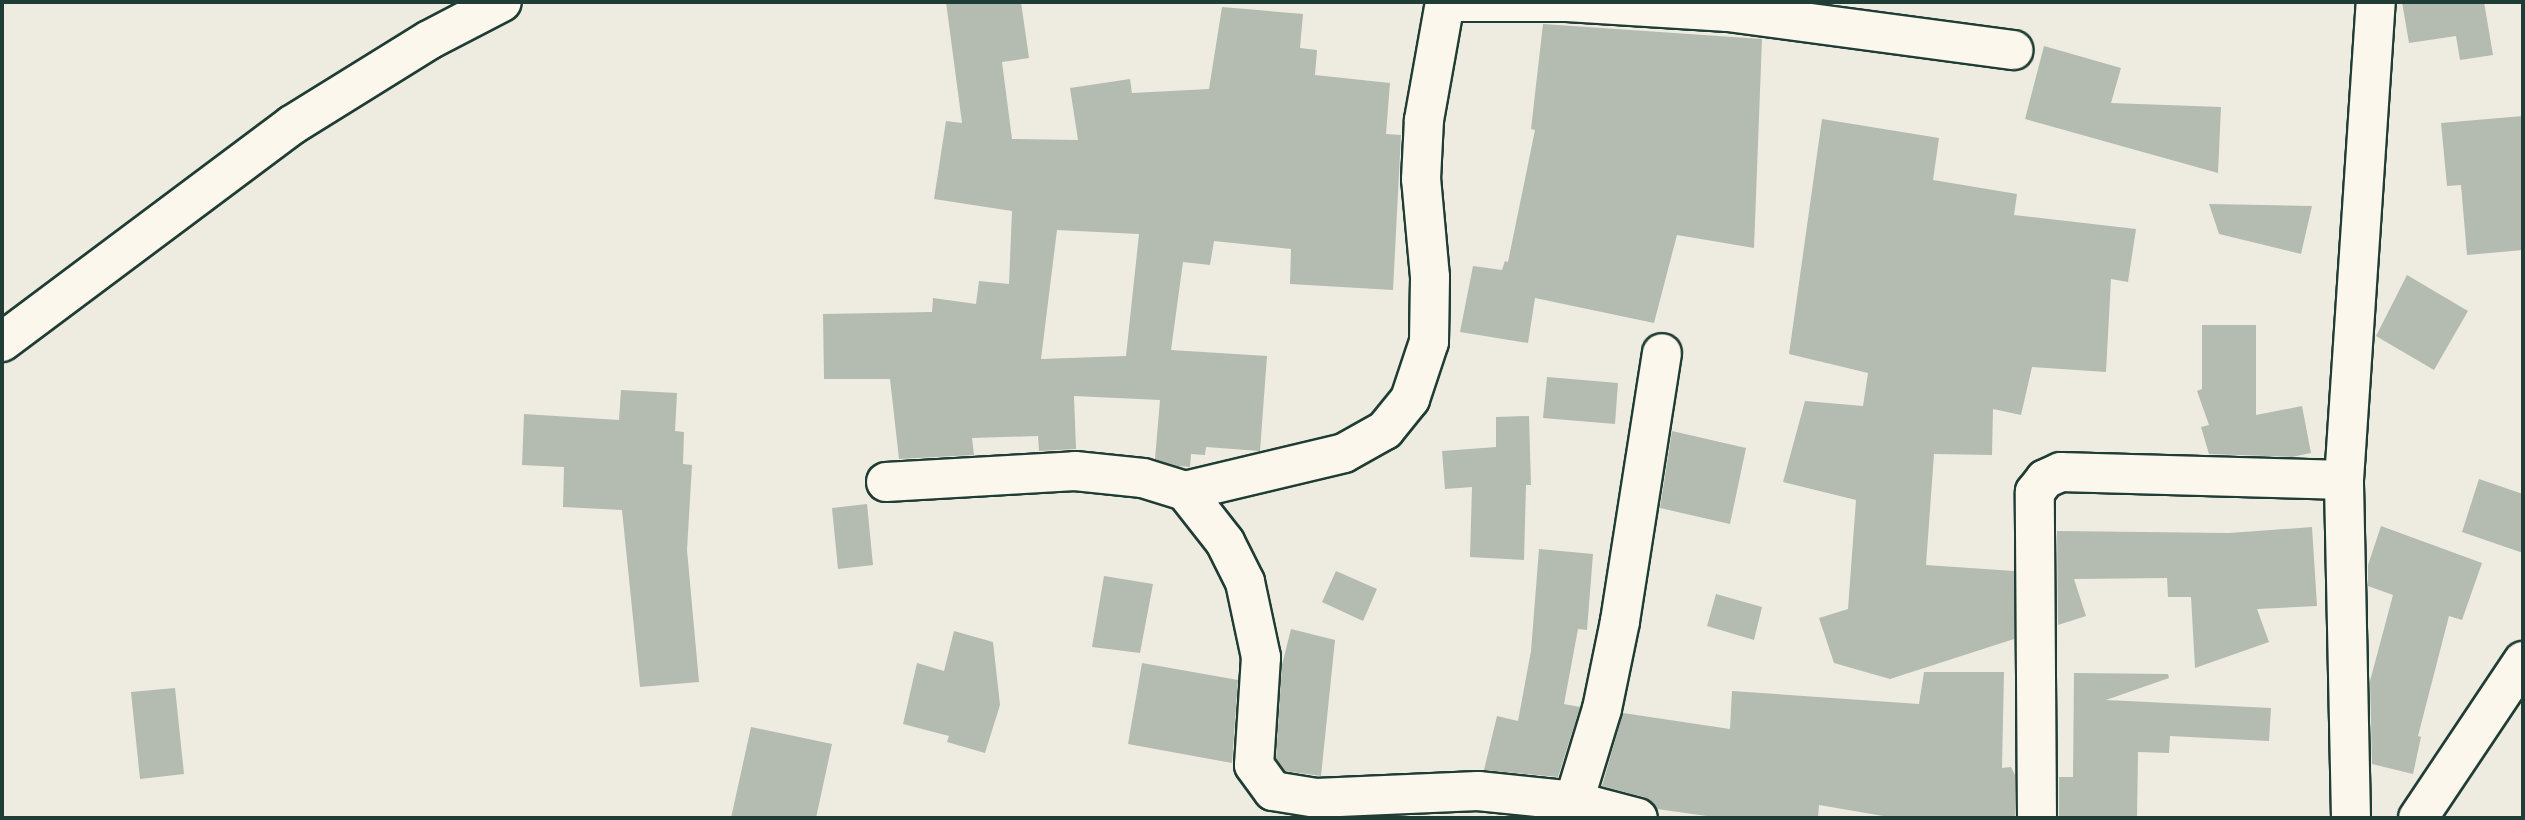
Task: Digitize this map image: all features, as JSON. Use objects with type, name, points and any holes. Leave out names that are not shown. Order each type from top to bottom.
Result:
[{"type":"street","points":[[2,342],[292,125],[429,40],[502,2]]},
{"type":"street","points":[[886,482],[1075,471],[1143,478],[1185,491],[1343,453],[1385,430],[1410,399],[1429,342],[1430,277],[1421,180],[1424,120],[1445,2],[1567,2],[1728,12],[1829,14],[2013,50]]},
{"type":"street","points":[[2351,818],[2344,480],[2376,2]]},
{"type":"street","points":[[1574,801],[1602,709],[1620,621],[1662,353]]},
{"type":"street","points":[[2037,818],[2035,492],[2045,479],[2061,472],[2344,480]]},
{"type":"street","points":[[1185,491],[1226,542],[1245,582],[1261,657],[1254,765],[1273,791],[1311,808],[1478,790],[1574,801],[1638,818]]},
{"type":"street","points":[[2418,818],[2523,661]]},
{"type":"building","points":[[946,2],[1021,2],[1029,58],[1002,62],[1012,139],[1078,140],[1070,88],[1130,79],[1132,93],[1209,89],[1222,7],[1303,14],[1300,48],[1317,50],[1315,75],[1390,83],[1386,134],[1401,135],[1393,290],[1290,284],[1291,249],[1214,241],[1210,265],[1183,262],[1171,350],[1267,356],[1260,451],[1206,447],[1205,455],[1191,454],[1190,467],[1177,466],[1155,459],[1160,400],[1074,396],[1076,449],[1039,451],[1038,436],[972,438],[974,455],[899,459],[890,379],[824,379],[823,314],[932,312],[933,298],[976,304],[979,281],[1009,284],[1012,211],[934,199],[946,121],[962,123]],"holes":[[[1057,230],[1139,234],[1126,356],[1041,359]]]},
{"type":"building","points":[[2402,2],[2484,2],[2493,55],[2460,60],[2456,36],[2409,43]]},
{"type":"building","points":[[1543,24],[1762,39],[1754,248],[1677,235],[1654,323],[1535,298],[1528,343],[1460,332],[1473,266],[1502,270],[1505,261],[1508,262],[1535,130],[1531,129]]},
{"type":"building","points":[[2044,46],[2121,68],[2111,103],[2221,107],[2218,173],[2025,119]]},
{"type":"building","points":[[2523,116],[2523,250],[2467,255],[2461,185],[2447,186],[2441,123]]},
{"type":"building","points":[[1822,119],[1939,138],[1933,180],[2017,194],[2014,215],[2136,229],[2128,282],[2111,279],[2106,372],[2032,367],[2021,415],[1993,409],[1992,455],[1934,454],[1926,565],[2014,571],[2014,639],[1890,679],[1834,663],[1819,618],[1848,609],[1856,500],[1783,482],[1805,401],[1863,406],[1868,373],[1789,354]]},
{"type":"building","points":[[2209,204],[2312,206],[2301,254],[2219,234]]},
{"type":"building","points":[[2407,275],[2468,311],[2434,370],[2376,336]]},
{"type":"building","points":[[2202,325],[2256,325],[2256,415],[2302,406],[2311,453],[2292,457],[2209,454],[2201,427],[2209,425],[2197,391],[2202,389]]},
{"type":"building","points":[[1547,377],[1618,383],[1615,424],[1543,418]]},
{"type":"building","points":[[621,390],[677,393],[675,431],[684,432],[683,464],[692,465],[687,550],[699,682],[640,687],[622,510],[563,507],[564,467],[522,465],[524,414],[619,420]]},
{"type":"building","points":[[1529,416],[1531,485],[1526,485],[1524,560],[1470,557],[1472,487],[1445,489],[1442,451],[1496,447],[1496,417]]},
{"type":"building","points":[[1672,431],[1746,448],[1730,524],[1660,508]]},
{"type":"building","points":[[2479,479],[2523,494],[2523,553],[2462,532]]},
{"type":"building","points":[[867,504],[873,565],[838,569],[832,508]]},
{"type":"building","points":[[2381,526],[2482,563],[2462,620],[2449,616],[2418,736],[2421,737],[2413,774],[2372,764],[2370,681],[2393,595],[2368,586],[2368,565]]},
{"type":"building","points":[[2312,527],[2317,606],[2257,609],[2269,642],[2195,668],[2191,597],[2168,597],[2167,578],[2074,579],[2086,616],[2058,625],[2057,531],[2229,533]]},
{"type":"building","points":[[1539,549],[1593,554],[1587,630],[1578,629],[1564,704],[1580,707],[1558,777],[1484,770],[1497,716],[1518,721],[1531,651]]},
{"type":"building","points":[[1336,571],[1377,589],[1363,621],[1322,602]]},
{"type":"building","points":[[1104,576],[1153,584],[1140,653],[1092,647]]},
{"type":"building","points":[[1716,594],[1762,607],[1754,640],[1707,626]]},
{"type":"building","points":[[1291,629],[1335,640],[1321,776],[1285,771],[1276,759],[1282,665]]},
{"type":"building","points":[[954,631],[993,642],[1000,705],[985,753],[947,742],[949,736],[903,724],[917,663],[944,671]]},
{"type":"building","points":[[1142,663],[1238,680],[1232,763],[1128,744]]},
{"type":"building","points":[[1924,672],[2004,672],[2002,768],[2011,767],[2015,775],[2015,818],[1895,818],[1819,805],[1818,818],[1721,818],[1657,809],[1644,797],[1602,786],[1623,713],[1730,729],[1732,691],[1919,704]]},
{"type":"building","points":[[2074,673],[2168,674],[2169,678],[2106,700],[2271,708],[2269,741],[2170,736],[2169,753],[2138,752],[2137,818],[2059,818],[2059,777],[2073,777]]},
{"type":"building","points":[[175,688],[184,774],[140,779],[131,692]]},
{"type":"building","points":[[751,727],[832,744],[816,818],[731,818]]}]
